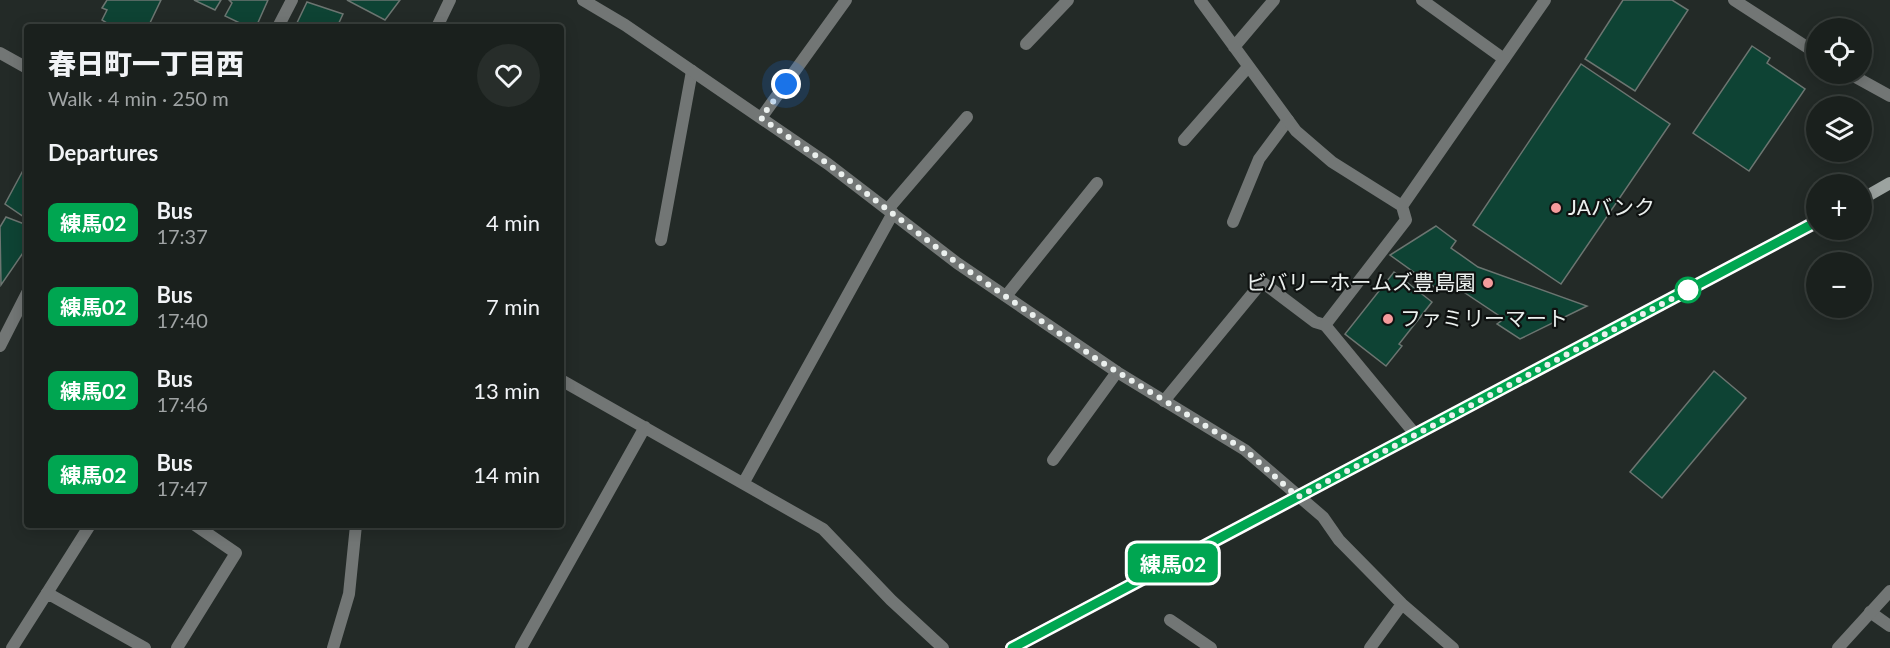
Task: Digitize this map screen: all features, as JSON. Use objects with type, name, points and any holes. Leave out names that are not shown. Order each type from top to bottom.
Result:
[{"type":"main road","points":[[1872,193],[1890,183]]},
{"type":"main road","points":[[1011,648],[1806,227]]},
{"type":"street","points":[[280,24],[292,0]]},
{"type":"street","points":[[438,24],[450,0]]},
{"type":"street","points":[[583,0],[761,118],[1006,296],[1117,372],[1245,450],[1323,517],[1339,540],[1402,604],[1453,648]]},
{"type":"street","points":[[761,118],[846,0]]},
{"type":"street","points":[[1026,44],[1068,0]]},
{"type":"street","points":[[1200,0],[1296,131],[1332,162],[1402,206],[1406,220],[1325,325]]},
{"type":"street","points":[[1234,46],[1274,0]]},
{"type":"street","points":[[1422,0],[1504,59]]},
{"type":"street","points":[[1402,206],[1545,0]]},
{"type":"street","points":[[1743,2],[1806,46]]},
{"type":"street","points":[[0,53],[24,66]]},
{"type":"street","points":[[1184,140],[1248,67]]},
{"type":"street","points":[[661,240],[692,71]]},
{"type":"street","points":[[1868,84],[1890,96]]},
{"type":"street","points":[[744,482],[890,211],[967,117]]},
{"type":"street","points":[[1233,222],[1259,159],[1288,120]]},
{"type":"street","points":[[1006,296],[1097,183]]},
{"type":"street","points":[[1164,401],[1262,282],[1315,322],[1325,325],[1415,434]]},
{"type":"street","points":[[0,345],[24,299]]},
{"type":"street","points":[[1053,460],[1117,372]]},
{"type":"street","points":[[564,382],[823,529],[891,600],[943,648]]},
{"type":"street","points":[[521,648],[645,427]]},
{"type":"street","points":[[12,648],[88,528]]},
{"type":"street","points":[[177,648],[236,553],[199,528]]},
{"type":"street","points":[[333,648],[349,594],[356,528]]},
{"type":"street","points":[[1838,648],[1890,591]]},
{"type":"street","points":[[47,593],[145,648]]},
{"type":"street","points":[[1370,648],[1402,604]]},
{"type":"street","points":[[1870,612],[1890,627]]},
{"type":"street","points":[[1170,620],[1211,648]]},
{"type":"building","points":[[107,0],[161,0],[149,24],[108,24],[102,20],[107,10],[102,8]]},
{"type":"building","points":[[194,0],[221,0],[215,10]]},
{"type":"building","points":[[229,0],[268,0],[257,24],[242,24],[225,16],[232,3]]},
{"type":"building","points":[[347,0],[400,0],[385,20]]},
{"type":"building","points":[[1623,0],[1672,0],[1688,10],[1635,91],[1585,59]]},
{"type":"building","points":[[307,2],[343,14],[338,24],[296,24]]},
{"type":"building","points":[[1752,46],[1770,58],[1767,63],[1805,89],[1749,171],[1693,133]]},
{"type":"building","points":[[1581,64],[1670,124],[1561,284],[1473,225]]},
{"type":"building","points":[[24,169],[24,217],[5,204]]},
{"type":"building","points":[[6,217],[24,224],[24,251],[1,285],[0,227]]},
{"type":"building","name":"ビバリーホームズ豊島園","points":[[1436,226],[1456,241],[1451,248],[1478,267],[1587,306],[1520,339],[1497,324],[1504,319],[1444,279],[1436,288],[1390,255]]},
{"type":"building","points":[[1394,272],[1432,302],[1399,344],[1402,346],[1386,366],[1345,334]]},
{"type":"building","points":[[1714,371],[1746,398],[1662,498],[1630,472]]},
{"type":"bus line","name":"練馬02","points":[[1012,648],[1806,227]]},
{"type":"place","name":"JAバンク","points":[[1556,208]]},
{"type":"place","name":"ビバリーホームズ豊島園","points":[[1488,283]]},
{"type":"place","name":"ファミリーマート","points":[[1388,319]]},
{"type":"route","points":[[786,84],[761,118],[828,164],[957,263],[1098,360],[1245,450],[1298,497],[1694,287],[1688,290]]}]
